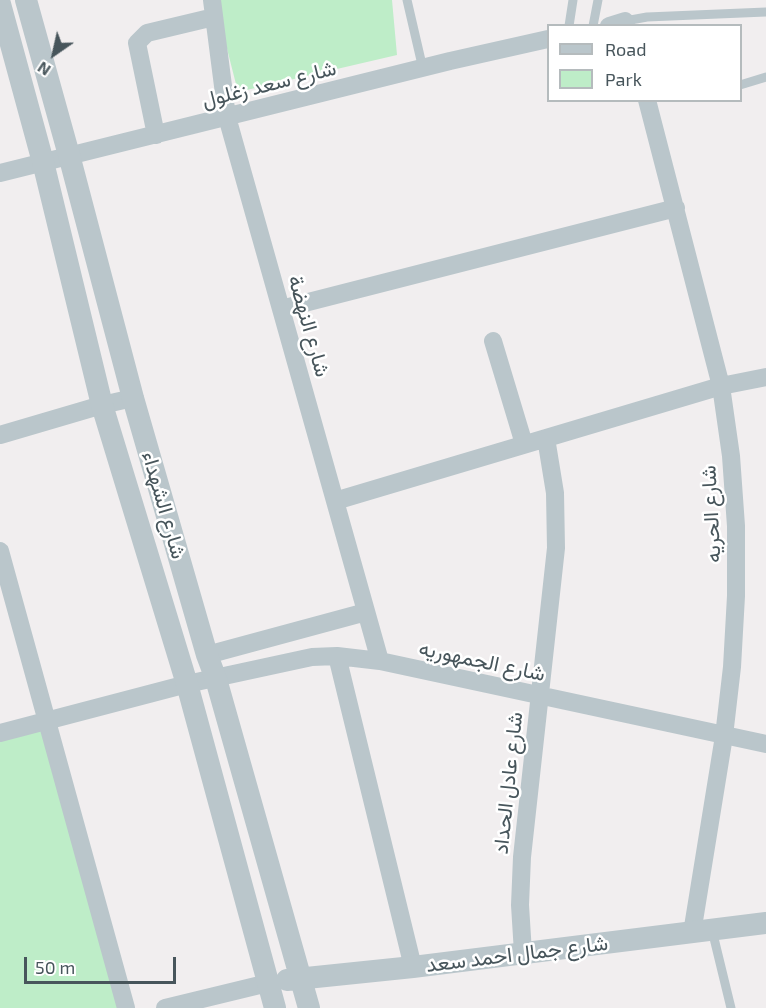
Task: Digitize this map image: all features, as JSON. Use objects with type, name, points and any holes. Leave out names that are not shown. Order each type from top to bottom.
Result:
[{"type":"street","name":"شارع الشهداء","points":[[26,0],[133,398],[207,655],[216,679],[309,1008]]},
{"type":"street","name":"شارع الشهداء","points":[[0,4],[43,162],[102,405],[188,684],[275,1008]]},
{"type":"street","name":"شارع النهضة","points":[[213,9],[227,117],[380,661]]},
{"type":"street","points":[[156,135],[138,44],[147,33],[213,9]]},
{"type":"street","name":"شارع سعد زغلول","points":[[0,173],[547,39]]},
{"type":"street","name":"شارع الحريه","points":[[648,102],[721,386],[731,456],[736,526],[736,596],[732,667],[702,931]]},
{"type":"street","points":[[281,309],[676,208]]},
{"type":"street","points":[[493,341],[524,444]]},
{"type":"street","points":[[335,501],[721,386],[766,377]]},
{"type":"street","points":[[0,435],[133,398]]},
{"type":"street","name":"شارع عادل الحداد","points":[[523,953],[520,905],[522,857],[556,548],[555,492],[546,438]]},
{"type":"street","points":[[0,551],[126,1008]]},
{"type":"street","points":[[207,655],[366,612]]},
{"type":"street","points":[[337,656],[413,967]]},
{"type":"street","name":"شارع الجمهوريه","points":[[0,733],[188,684],[312,657],[337,656],[380,661],[766,744]]},
{"type":"street","name":"شارع جمال احمد سعد","points":[[268,983],[766,923]]},
{"type":"street","points":[[165,1008],[268,983]]},
{"type":"lane","points":[[407,0],[423,69]]},
{"type":"lane","points":[[569,24],[573,0]]},
{"type":"lane","points":[[593,24],[598,0]]},
{"type":"lane","points":[[620,24],[647,17],[766,12]]},
{"type":"lane","points":[[742,85],[766,77]]},
{"type":"lane","points":[[702,931],[731,1008]]},
{"type":"green space","points":[[220,0],[392,0],[397,55],[238,92],[224,37]]},
{"type":"green space","points":[[47,722],[126,1008],[0,1008],[0,734]]}]
